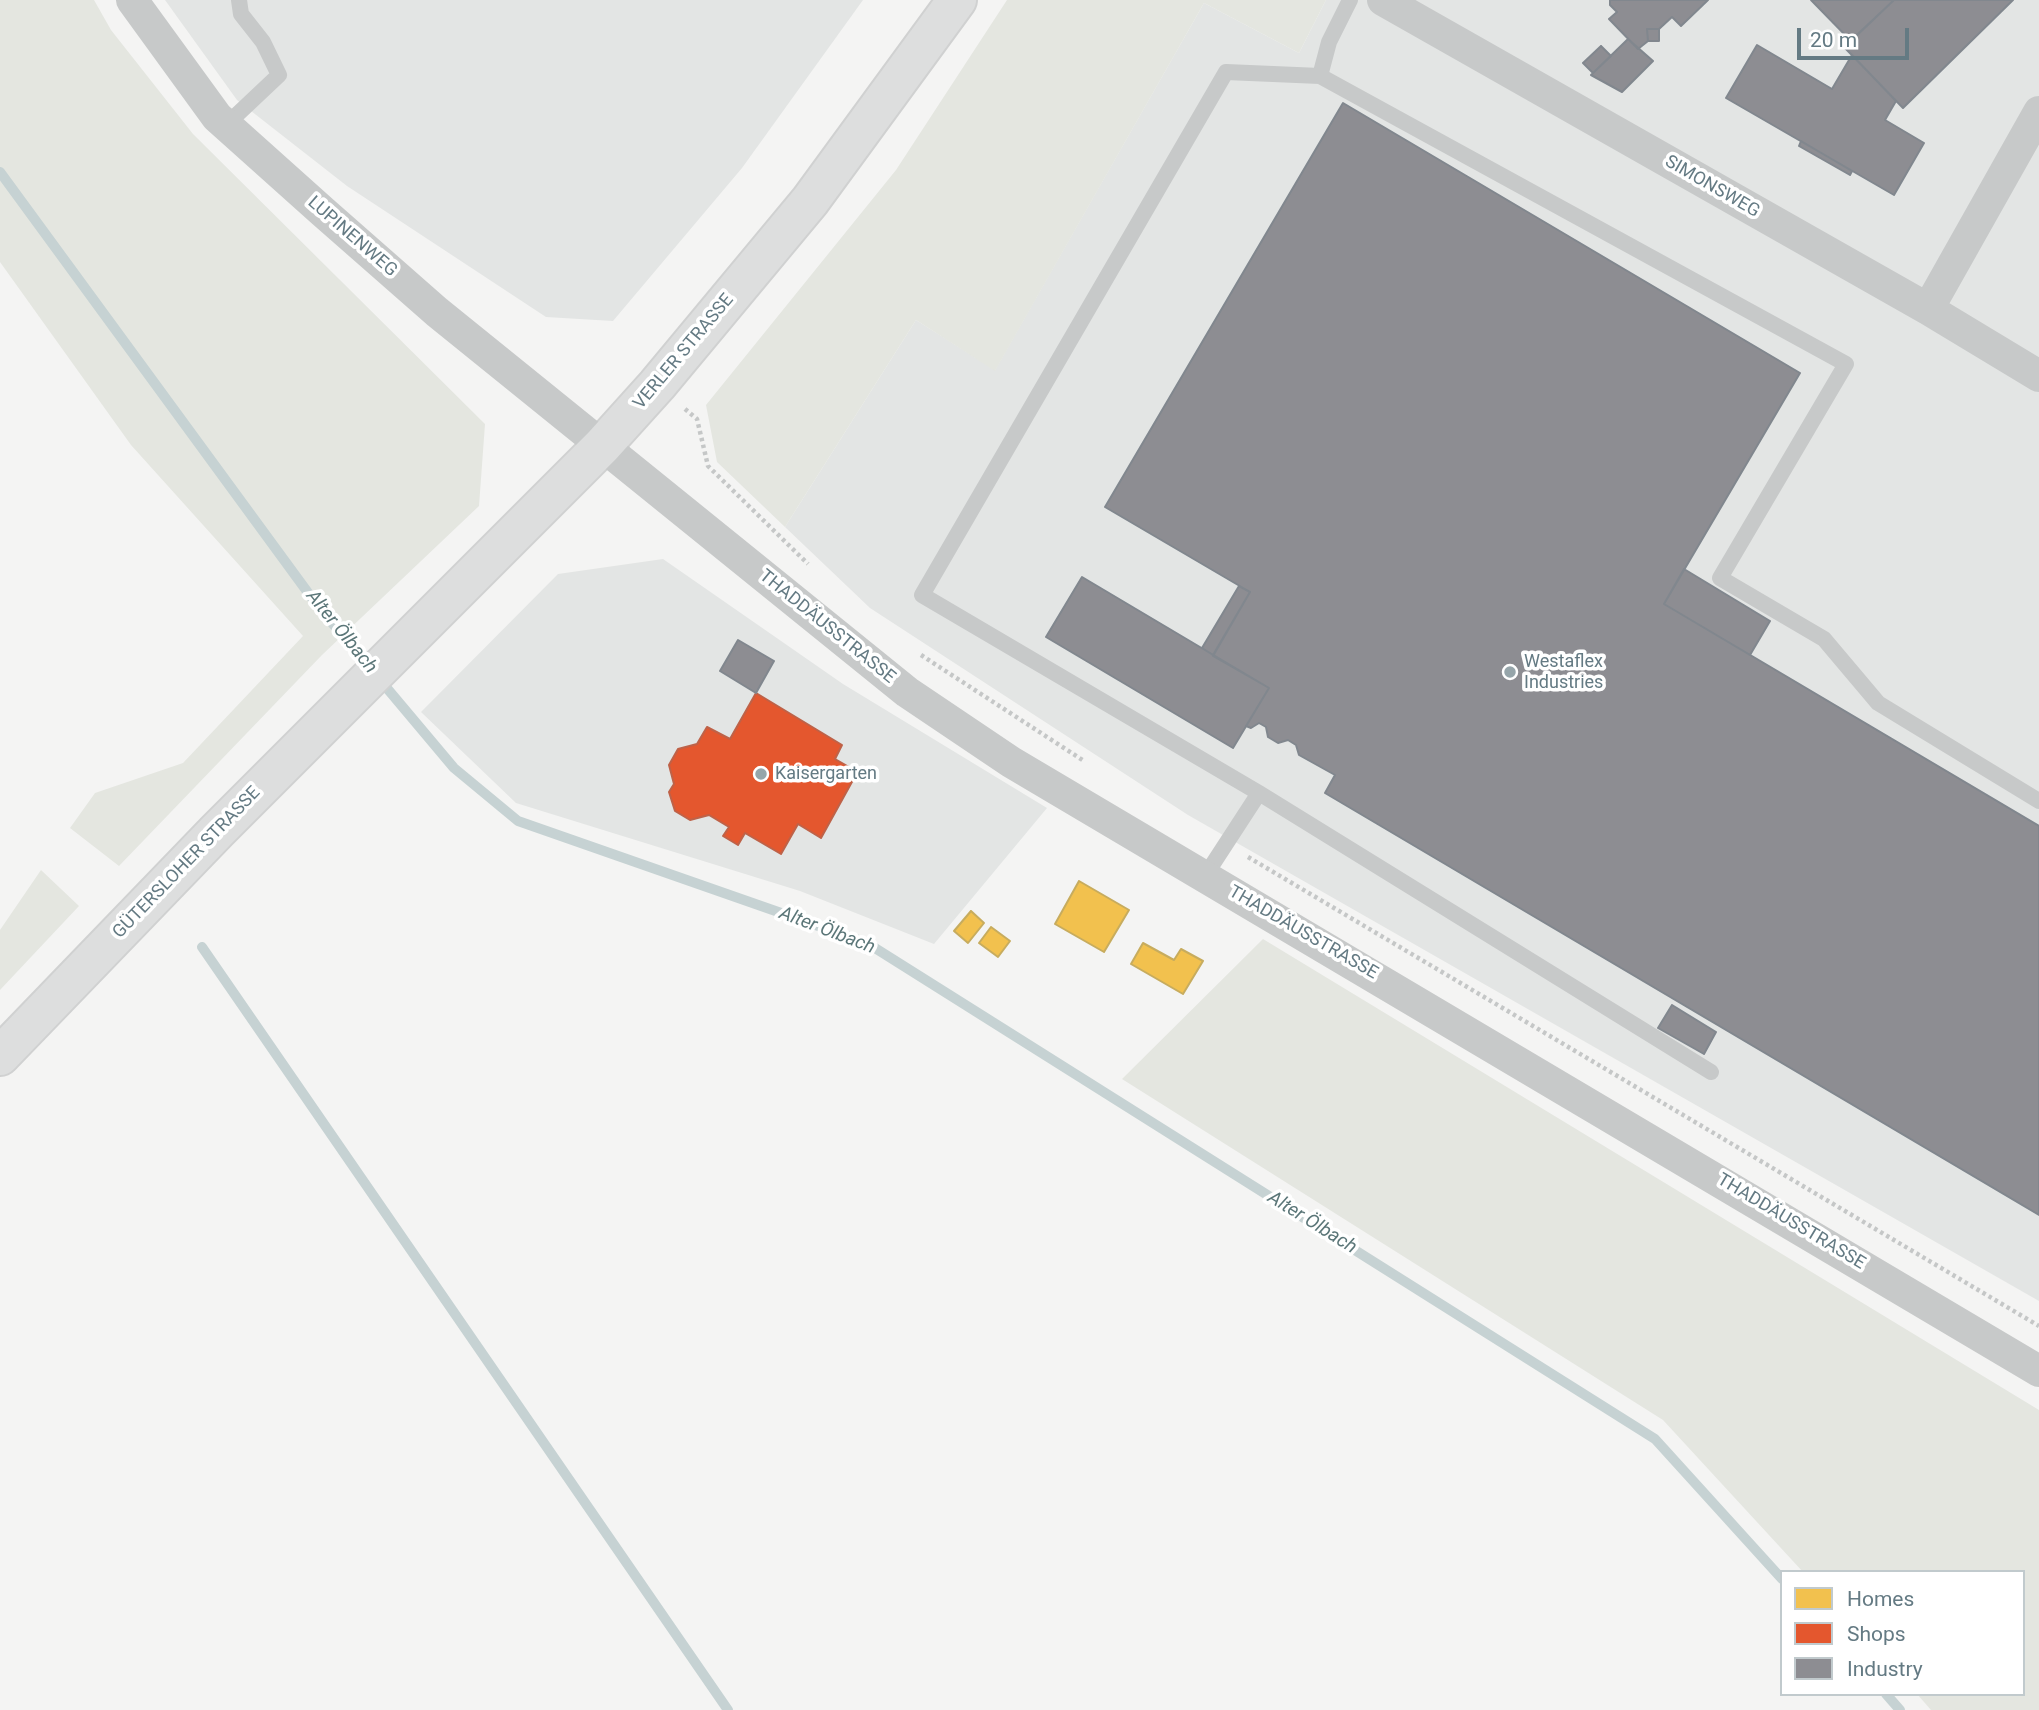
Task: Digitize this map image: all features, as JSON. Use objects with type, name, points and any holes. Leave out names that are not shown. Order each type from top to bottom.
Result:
[{"type":"main road","name":"VERLER STRASSE","points":[[375,673],[602,446],[657,385],[810,201],[957,0]]},
{"type":"main road","name":"GÜTERSLOHER STRASSE","points":[[0,1056],[375,673]]},
{"type":"street","name":"LUPINENWEG","points":[[132,0],[217,117],[438,312],[602,446]]},
{"type":"street","name":"SIMONSWEG","points":[[1383,0],[1928,309],[2039,376]]},
{"type":"street","points":[[1928,309],[2039,112]]},
{"type":"street","name":"THADDÄUSSTRASSE","points":[[602,446],[907,692],[1011,762],[2039,1370]]},
{"type":"lane","points":[[226,125],[279,75],[263,43],[241,14],[239,0]]},
{"type":"lane","points":[[1320,76],[1329,42],[1350,0]]},
{"type":"lane","points":[[1711,1072],[1259,793],[922,595],[1226,72],[1320,76],[1846,364],[1720,578],[1824,639],[1878,703],[2039,801]]},
{"type":"lane","points":[[1205,876],[1259,793]]},
{"type":"path","points":[[657,385],[697,419],[708,466],[815,570]]},
{"type":"path","points":[[910,648],[1096,769]]},
{"type":"path","points":[[1227,845],[2039,1326]]},
{"type":"shaded area","points":[[0,0],[94,0],[111,30],[193,134],[485,424],[479,506],[322,655],[119,866],[70,828],[95,793],[183,763],[303,636],[131,445],[0,262]]},
{"type":"shaded area","points":[[165,0],[863,0],[742,168],[613,321],[546,317],[347,186],[237,100]]},
{"type":"shaded area","points":[[1007,0],[1326,0],[1299,53],[1204,3],[995,371],[916,320],[785,527],[717,462],[706,405],[896,170]]},
{"type":"shaded area","points":[[1326,0],[2039,0],[2039,1301],[1188,815],[870,608],[785,527],[916,320],[995,370],[1204,3],[1299,53]]},
{"type":"shaded area","points":[[663,559],[843,684],[1047,808],[934,944],[800,891],[516,803],[421,712],[558,574]]},
{"type":"shaded area","points":[[41,870],[79,906],[0,990],[0,930]]},
{"type":"shaded area","points":[[1263,939],[2039,1410],[2039,1710],[1931,1710],[1919,1696],[2025,1696],[2025,1570],[1801,1570],[1663,1420],[1122,1079]]},
{"type":"building: Homes","points":[[1079,881],[1129,910],[1104,952],[1055,924]]},
{"type":"building: Homes","points":[[971,911],[984,923],[968,943],[954,931]]},
{"type":"building: Homes","points":[[991,927],[1010,941],[998,957],[979,943]]},
{"type":"building: Homes","points":[[1143,943],[1174,960],[1181,949],[1203,961],[1183,994],[1131,964]]},
{"type":"building: Shops","name":"Kaisergarten","points":[[756,693],[842,745],[835,759],[849,767],[853,780],[821,838],[798,824],[781,854],[745,833],[738,845],[723,836],[729,827],[709,815],[690,820],[675,811],[669,792],[674,784],[669,765],[678,749],[697,744],[707,727],[730,739]]},
{"type":"building: Industry","points":[[1610,0],[1708,0],[1681,26],[1672,17],[1659,29],[1647,29],[1648,41],[1638,49],[1609,19],[1617,12],[1610,5]]},
{"type":"building: Industry","points":[[1811,0],[1894,0],[1851,41]]},
{"type":"building: Industry","points":[[1894,0],[2013,0],[1903,108],[1844,47]]},
{"type":"building: Industry","points":[[1647,29],[1659,29],[1659,41],[1648,41]]},
{"type":"building: Industry","points":[[1628,39],[1653,61],[1622,92],[1591,75]]},
{"type":"building: Industry","points":[[1757,45],[1832,89],[1852,55],[1896,101],[1885,120],[1924,143],[1894,195],[1726,98]]},
{"type":"building: Industry","points":[[1601,46],[1611,56],[1593,73],[1583,63]]},
{"type":"building: Industry","name":"Westaflex Industries","points":[[1343,103],[1800,373],[1664,604],[2039,826],[2039,1215],[1325,793],[1335,775],[1299,755],[1296,745],[1288,740],[1278,743],[1268,737],[1266,727],[1259,723],[1251,728],[1246,726],[1269,688],[1213,656],[1250,592],[1105,507]]},
{"type":"building: Industry","points":[[1801,141],[1852,171],[1850,175],[1799,146]]},
{"type":"building: Industry","points":[[1684,569],[1770,621],[1750,655],[1664,604]]},
{"type":"building: Industry","points":[[1082,577],[1269,688],[1233,748],[1046,637]]},
{"type":"building: Industry","points":[[1239,586],[1250,592],[1213,655],[1202,648]]},
{"type":"building: Industry","points":[[738,640],[774,661],[756,693],[720,671]]},
{"type":"building: Industry","points":[[1672,1005],[1716,1032],[1704,1054],[1658,1028]]},
{"type":"waterway","name":"Alter Ölbach","points":[[0,172],[317,605],[454,768],[518,821],[867,943],[1655,1439],[1780,1577]]},
{"type":"waterway","points":[[202,947],[728,1710]]},
{"type":"waterway","name":"Alter Ölbach","points":[[1888,1696],[1900,1710]]},
{"type":"place","name":"Westaflex Industries","points":[[1510,672]]},
{"type":"place","name":"Kaisergarten","points":[[761,774]]}]
